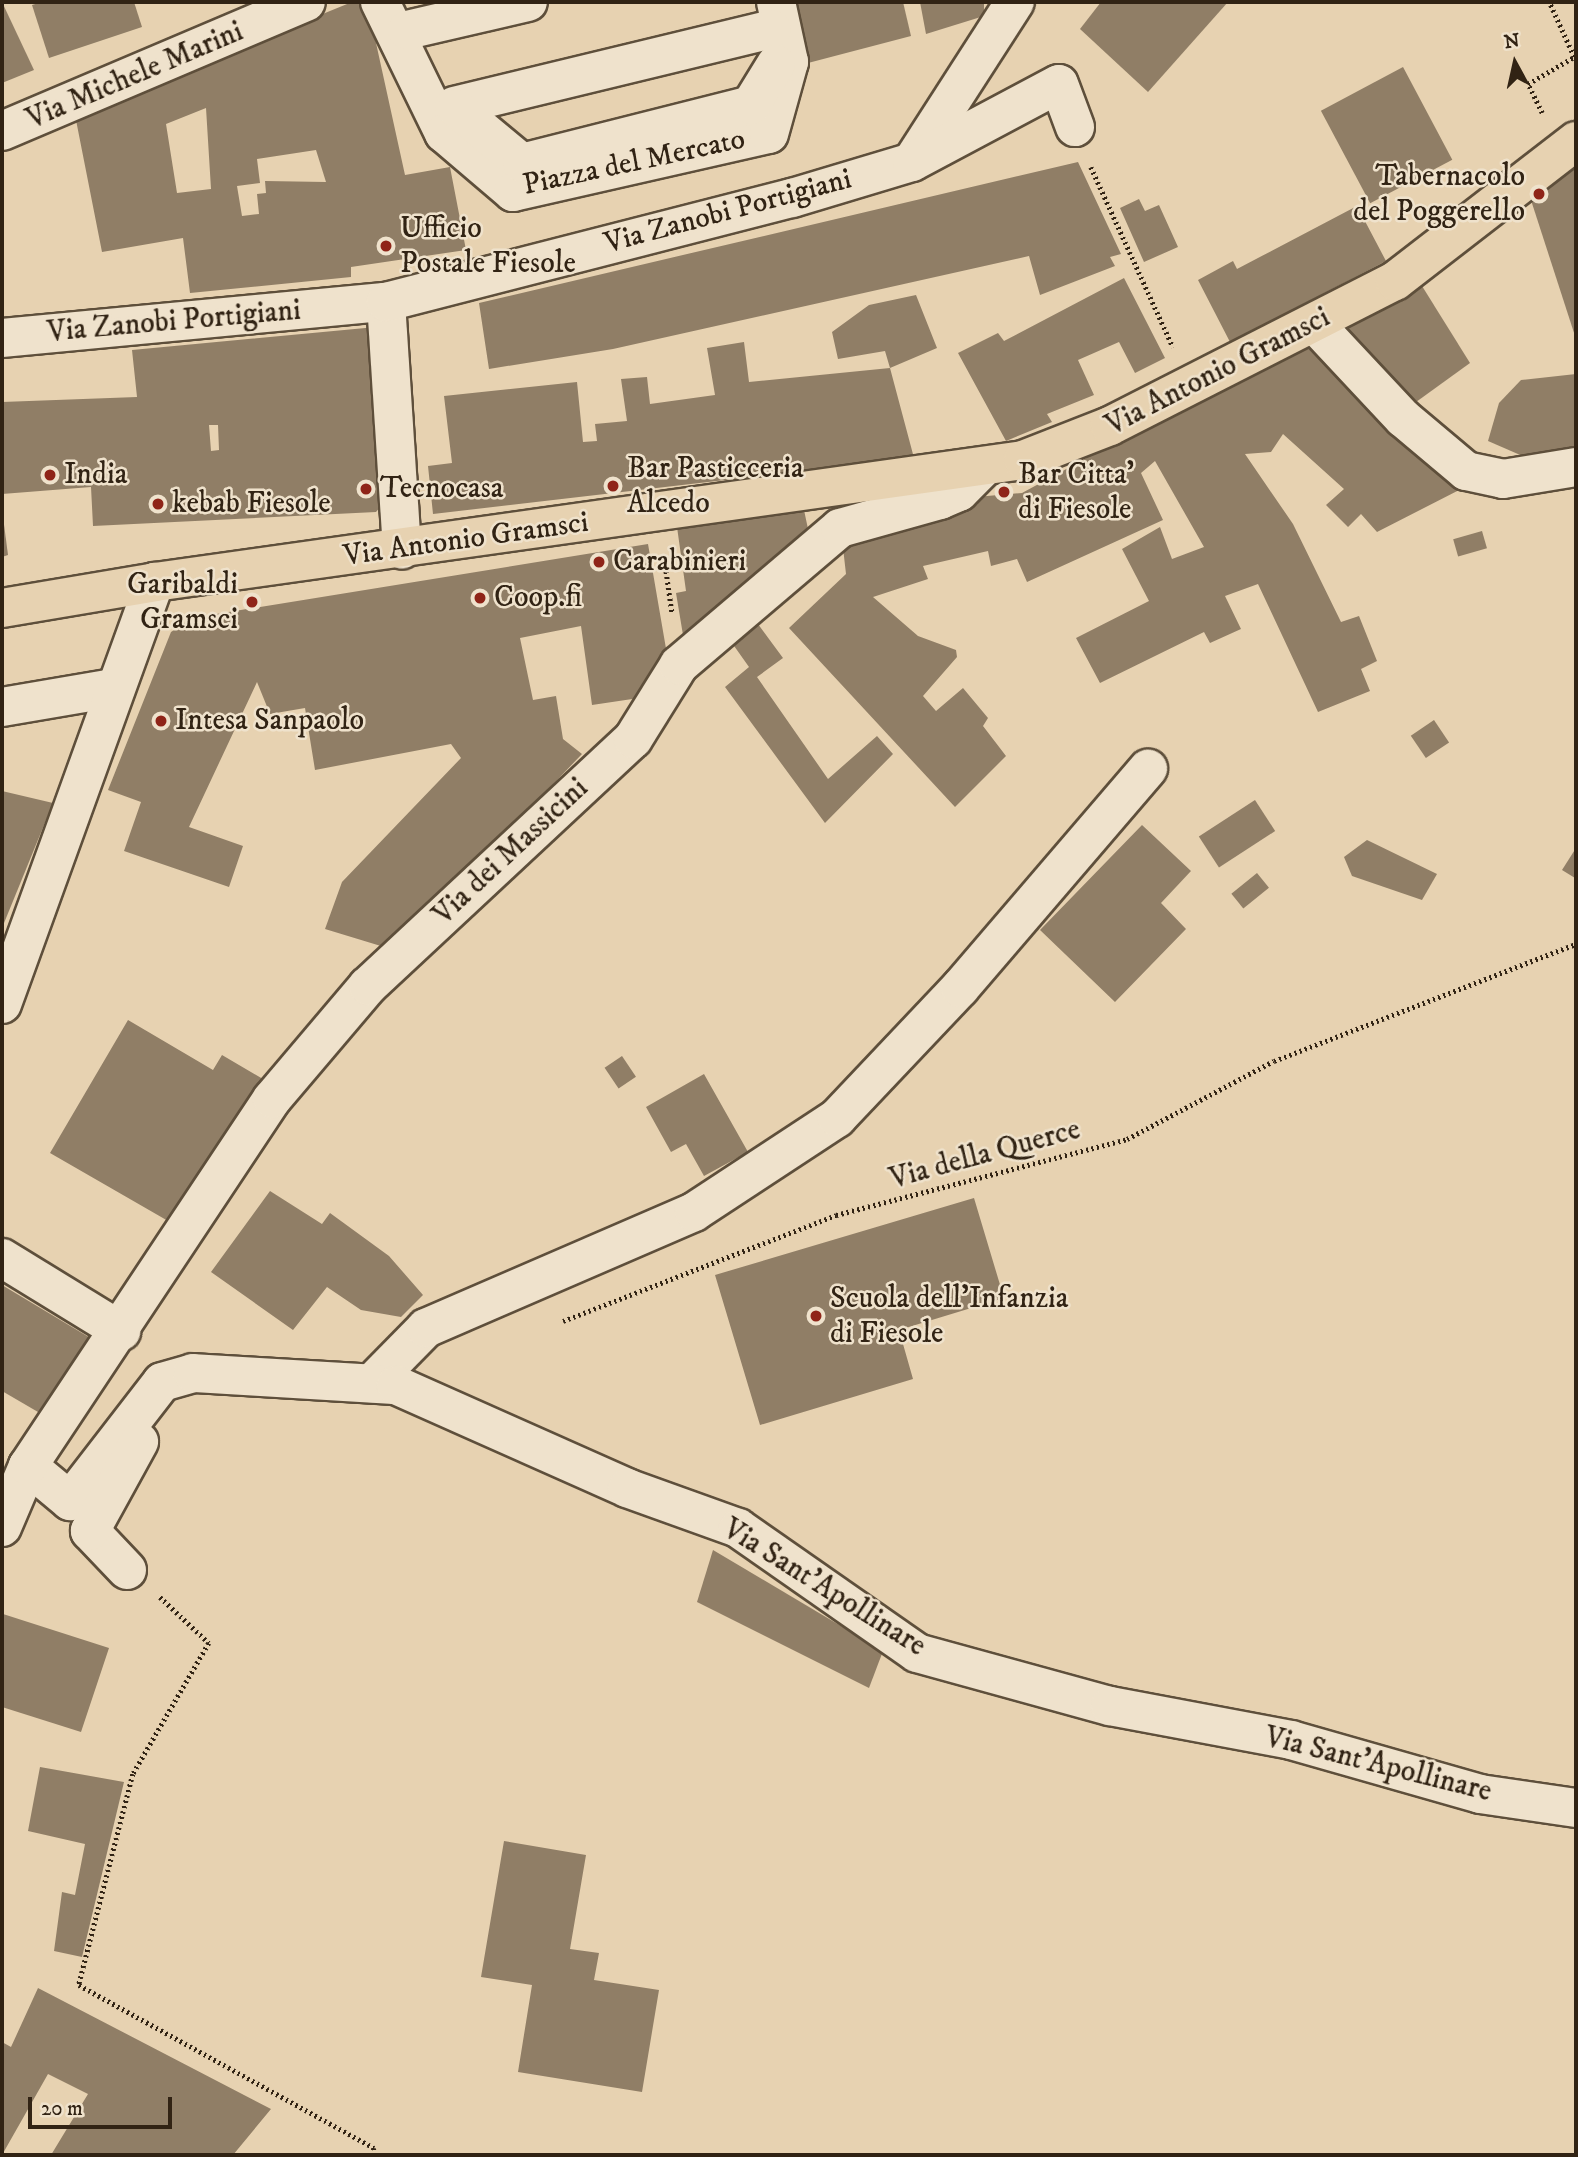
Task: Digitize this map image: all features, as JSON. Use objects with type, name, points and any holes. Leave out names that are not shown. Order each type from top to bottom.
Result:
[{"type":"main road","name":"Via Antonio Gramsci","points":[[2,608],[155,582],[981,470],[1063,447],[1192,386],[1404,276],[1519,182],[1576,141]]},
{"type":"street","name":"Via Michele Marini","points":[[2,131],[306,2]]},
{"type":"street","name":"Piazza del Mercato","points":[[380,2],[444,133],[513,192],[769,134],[789,62],[771,11]]},
{"type":"street","name":"Piazza del Mercato","points":[[528,2],[400,16],[454,106],[522,163],[751,105],[777,70],[771,11]]},
{"type":"street","points":[[912,162],[1015,2]]},
{"type":"street","points":[[454,106],[771,11]]},
{"type":"street","name":"Via Zanobi Portigiani","points":[[2,338],[386,302],[792,198],[912,162],[1059,84],[1075,127]]},
{"type":"street","points":[[386,302],[402,549]]},
{"type":"street","points":[[1315,324],[1404,418],[1466,471],[1503,479],[1576,467]]},
{"type":"street","name":"Via dei Massicini","points":[[2,1527],[27,1466],[121,1331],[272,1099],[368,986],[633,739],[679,665],[840,528],[940,500],[958,492],[981,470]]},
{"type":"street","points":[[2,1003],[80,800],[113,688],[155,582]]},
{"type":"street","points":[[2,707],[113,688]]},
{"type":"street","points":[[372,1383],[426,1328],[694,1212],[837,1118],[960,988],[1147,769]]},
{"type":"street","points":[[2,1258],[121,1331]]},
{"type":"street","name":"Via Sant'Apollinare","points":[[162,1382],[193,1374],[396,1385],[627,1488],[738,1528],[916,1653],[1110,1706],[1291,1740],[1480,1794],[1576,1808]]},
{"type":"street","points":[[27,1466],[70,1501],[162,1382]]},
{"type":"street","points":[[127,1570],[90,1531],[158,1406],[162,1382]]},
{"type":"path","points":[[1528,84],[1574,57],[1549,2]]},
{"type":"path","points":[[1075,127],[1192,386]]},
{"type":"path","name":"Via della Querce","points":[[551,1325],[836,1215],[1128,1139],[1274,1061],[1576,944]]},
{"type":"path","points":[[127,1570],[209,1643],[133,1774],[79,1985],[374,2148],[373,2155]]},
{"type":"building","points":[[2,2],[34,70],[2,83]]},
{"type":"building","points":[[42,2],[134,2],[142,27],[49,58],[32,5]]},
{"type":"building","points":[[352,2],[367,2],[405,175],[450,167],[466,250],[351,267],[351,277],[190,293],[183,238],[102,252],[75,115]],"holes":[[[206,108],[211,189],[177,193],[166,124]],[[316,150],[326,182],[265,181],[266,193],[257,194],[259,214],[242,216],[237,186],[260,183],[257,159]]]},
{"type":"building","points":[[793,2],[903,2],[911,36],[808,63]]},
{"type":"building","points":[[920,2],[984,2],[984,16],[926,34]]},
{"type":"building","points":[[1101,2],[1228,2],[1148,92],[1080,29]]},
{"type":"building","points":[[1403,67],[1452,160],[1370,203],[1321,111]]},
{"type":"building","points":[[1576,161],[1576,339],[1529,194]]},
{"type":"building","points":[[1078,162],[1121,254],[1110,257],[1115,266],[1040,295],[1029,256],[613,349],[489,369],[479,303]]},
{"type":"building","points":[[1139,199],[1145,211],[1159,205],[1178,247],[1144,262],[1120,208]]},
{"type":"building","points":[[1357,206],[1386,261],[1230,342],[1198,280],[1233,261],[1237,269]]},
{"type":"building","points":[[1124,278],[1165,358],[1135,373],[1119,342],[1078,360],[1094,395],[1047,414],[1052,422],[1006,441],[958,353],[998,333],[1004,341]]},
{"type":"building","points":[[1422,286],[1470,363],[1405,410],[1339,330]]},
{"type":"building","points":[[916,295],[937,348],[890,368],[885,351],[838,359],[832,332],[869,305]]},
{"type":"building","points":[[376,327],[382,505],[376,512],[93,526],[91,487],[2,494],[2,402],[137,397],[132,350]],"holes":[[[209,425],[218,425],[219,450],[211,451]]]},
{"type":"building","points":[[744,342],[749,382],[890,368],[914,458],[433,514],[428,466],[452,463],[444,396],[577,382],[583,442],[597,441],[595,424],[627,421],[621,379],[647,377],[650,404],[715,395],[707,348]]},
{"type":"building","points":[[1317,343],[1467,486],[1377,532],[1361,514],[1348,527],[1326,505],[1344,489],[1283,434],[1271,452],[1245,454],[1293,524],[1341,622],[1359,616],[1377,661],[1361,669],[1370,691],[1318,712],[1258,584],[1225,596],[1241,629],[1210,643],[1204,632],[1100,683],[1076,638],[1149,601],[1122,549],[1160,527],[1172,559],[1204,547],[1155,461],[1141,473],[1163,520],[1027,582],[1017,559],[991,566],[988,551],[923,566],[928,579],[873,597],[918,636],[956,650],[957,657],[923,696],[936,711],[963,688],[988,718],[983,726],[1006,756],[955,807],[789,628],[846,574],[842,539],[978,504],[976,497],[1022,493],[1249,370]]},
{"type":"building","points":[[1576,374],[1576,454],[1534,461],[1488,441],[1499,403],[1521,380]]},
{"type":"building","points":[[2,509],[8,555],[2,557]]},
{"type":"building","points":[[804,510],[811,543],[685,647],[676,593],[686,591],[677,527]]},
{"type":"building","points":[[1482,531],[1487,548],[1458,557],[1453,539]]},
{"type":"building","points":[[648,544],[669,666],[639,698],[592,705],[581,626],[520,638],[533,700],[556,696],[563,739],[582,754],[394,950],[325,929],[342,882],[461,758],[451,744],[315,770],[305,708],[270,714],[257,682],[189,827],[243,846],[229,887],[124,851],[141,802],[108,790],[171,632],[192,618]]},
{"type":"building","points":[[758,624],[783,658],[757,677],[828,779],[877,736],[893,754],[825,823],[725,687],[749,667],[732,643]]},
{"type":"building","points":[[1434,720],[1449,742],[1426,758],[1411,736]]},
{"type":"building","points":[[2,791],[53,803],[2,928]]},
{"type":"building","points":[[1255,800],[1275,831],[1219,868],[1199,836]]},
{"type":"building","points":[[1142,825],[1191,871],[1161,903],[1186,929],[1115,1002],[1040,930]]},
{"type":"building","points":[[1367,840],[1437,874],[1422,900],[1352,876],[1344,857]]},
{"type":"building","points":[[1576,848],[1576,876],[1575,878],[1562,870]]},
{"type":"building","points":[[1257,873],[1269,888],[1243,909],[1231,894]]},
{"type":"building","points":[[128,1020],[213,1070],[222,1055],[268,1082],[182,1229],[50,1153]]},
{"type":"building","points":[[622,1056],[636,1077],[619,1088],[605,1068]]},
{"type":"building","points":[[704,1074],[748,1152],[704,1176],[686,1144],[671,1152],[646,1107]]},
{"type":"building","points":[[270,1191],[322,1224],[330,1213],[389,1256],[423,1295],[401,1317],[361,1310],[327,1287],[293,1330],[211,1272]]},
{"type":"building","points":[[974,1198],[1004,1298],[899,1330],[913,1379],[760,1425],[715,1275]]},
{"type":"building","points":[[2,1285],[97,1342],[50,1419],[2,1391]]},
{"type":"building","points":[[713,1550],[883,1651],[869,1688],[697,1602]]},
{"type":"building","points":[[3,1614],[109,1648],[81,1732],[2,1707]]},
{"type":"building","points":[[40,1767],[124,1782],[82,1957],[54,1951],[62,1892],[75,1895],[85,1844],[28,1831]]},
{"type":"building","points":[[504,1841],[586,1855],[570,1949],[599,1953],[594,1980],[659,1990],[642,2092],[518,2072],[532,1985],[481,1977]]},
{"type":"building","points":[[38,1988],[271,2109],[233,2155],[51,2155],[88,2094],[48,2074],[2,2155],[2,2042],[11,2047]]},
{"type":"place","name":"Tabernacolo del Poggerello","points":[[1539,194]]},
{"type":"place","name":"Ufficio Postale Fiesole","points":[[386,246]]},
{"type":"place","name":"India","points":[[50,475]]},
{"type":"place","name":"Bar Pasticceria Alcedo","points":[[613,486]]},
{"type":"place","name":"Tecnocasa","points":[[366,489]]},
{"type":"place","name":"Bar Citta’ di Fiesole","points":[[1004,492]]},
{"type":"place","name":"kebab Fiesole","points":[[158,504]]},
{"type":"place","name":"Carabinieri","points":[[599,562]]},
{"type":"place","name":"Coop.fi","points":[[480,598]]},
{"type":"place","name":"Garibaldi Gramsci","points":[[252,602]]},
{"type":"place","name":"Intesa Sanpaolo","points":[[161,721]]},
{"type":"place","name":"Scuola dell'Infanzia di Fiesole","points":[[816,1316]]}]
